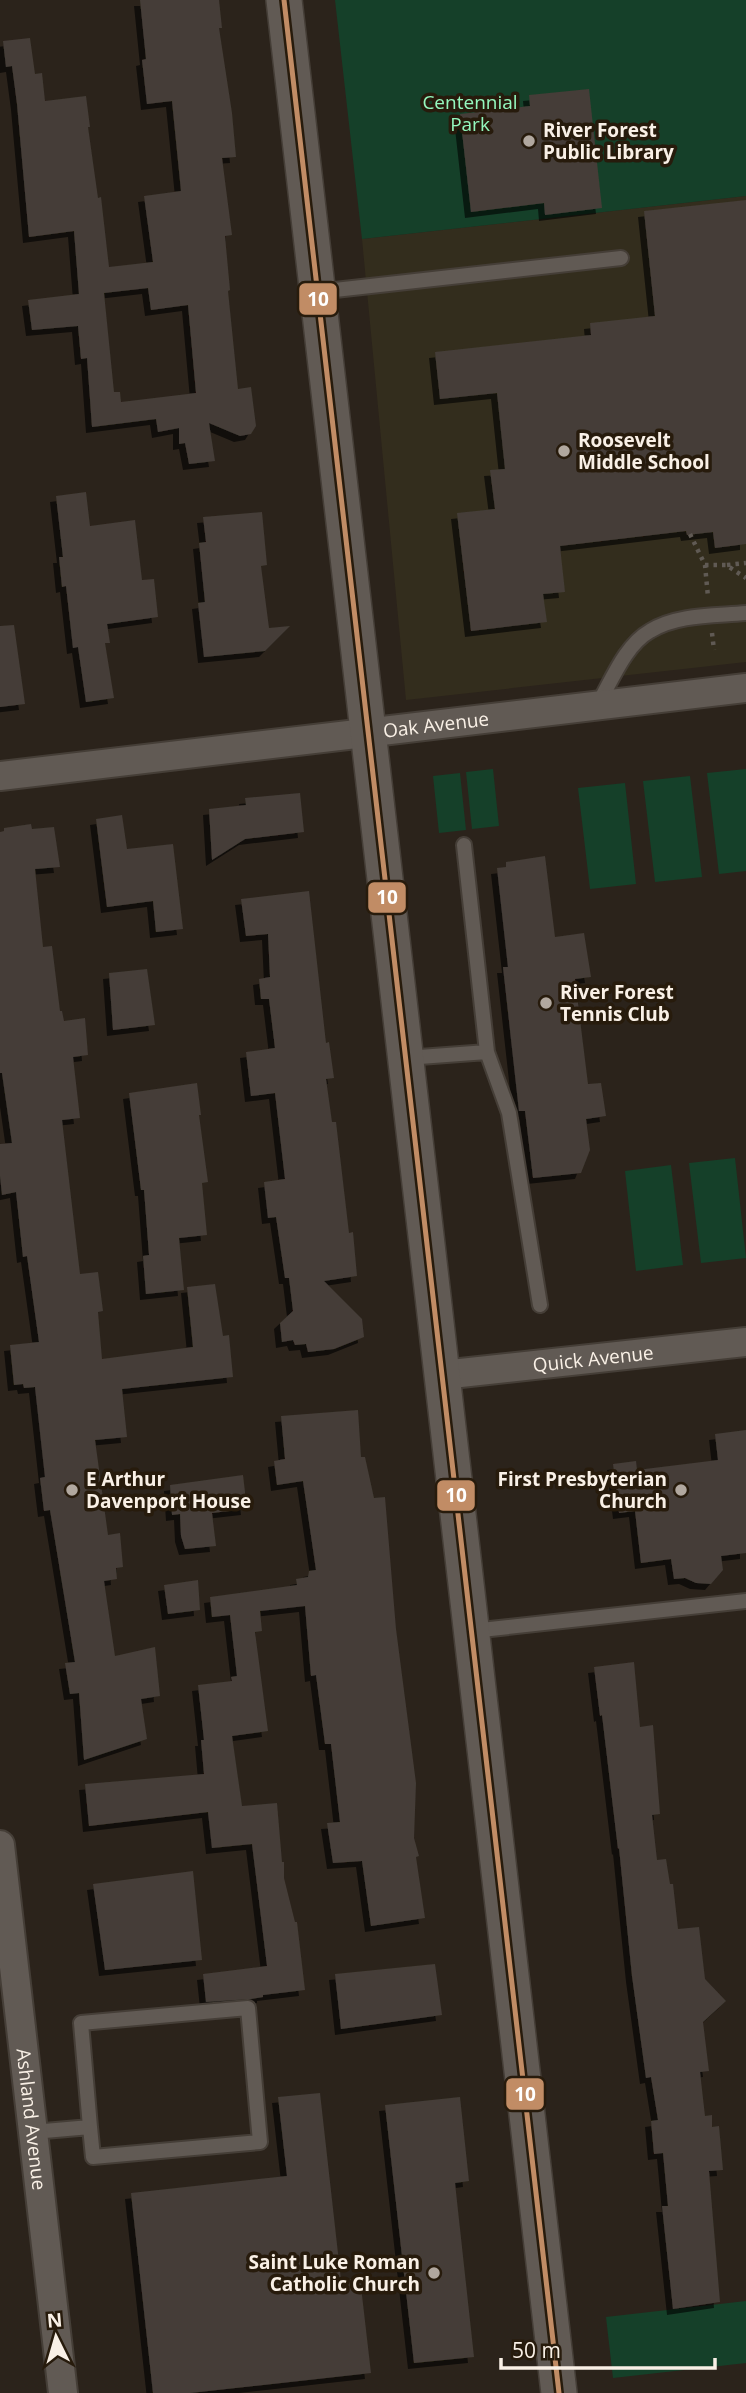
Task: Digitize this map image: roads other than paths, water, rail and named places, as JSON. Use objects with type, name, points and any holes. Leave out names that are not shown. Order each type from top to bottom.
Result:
[{"type":"street","points":[[284,0],[559,2393]]},
{"type":"street","name":"Oak Avenue","points":[[0,776],[746,688]]},
{"type":"street","name":"Quick Avenue","points":[[442,1375],[746,1342]]},
{"type":"street","name":"Ashland Avenue","points":[[0,1845],[63,2393]]},
{"type":"lane","points":[[317,292],[621,258]]},
{"type":"lane","points":[[597,706],[632,647],[649,631],[673,621],[746,613]]},
{"type":"lane","points":[[464,845],[487,1052],[509,1113],[540,1305]]},
{"type":"lane","points":[[406,1058],[487,1052]]},
{"type":"lane","points":[[472,1631],[746,1601]]},
{"type":"lane","points":[[248,2008],[260,2142],[93,2157],[90,2127],[81,2023],[248,2008]]},
{"type":"lane","points":[[33,2132],[90,2127]]},
{"type":"place","name":"River Forest Public Library","points":[[529,141]]},
{"type":"place","name":"Roosevelt Middle School","points":[[564,451]]},
{"type":"place","name":"River Forest Tennis Club","points":[[546,1003]]},
{"type":"place","name":"E Arthur Davenport House","points":[[72,1490]]},
{"type":"place","name":"First Presbyterian Church","points":[[681,1490]]},
{"type":"place","name":"Saint Luke Roman Catholic Church","points":[[434,2273]]},
{"type":"park label","name":"Centennial Park","points":[[470,113]]}]
